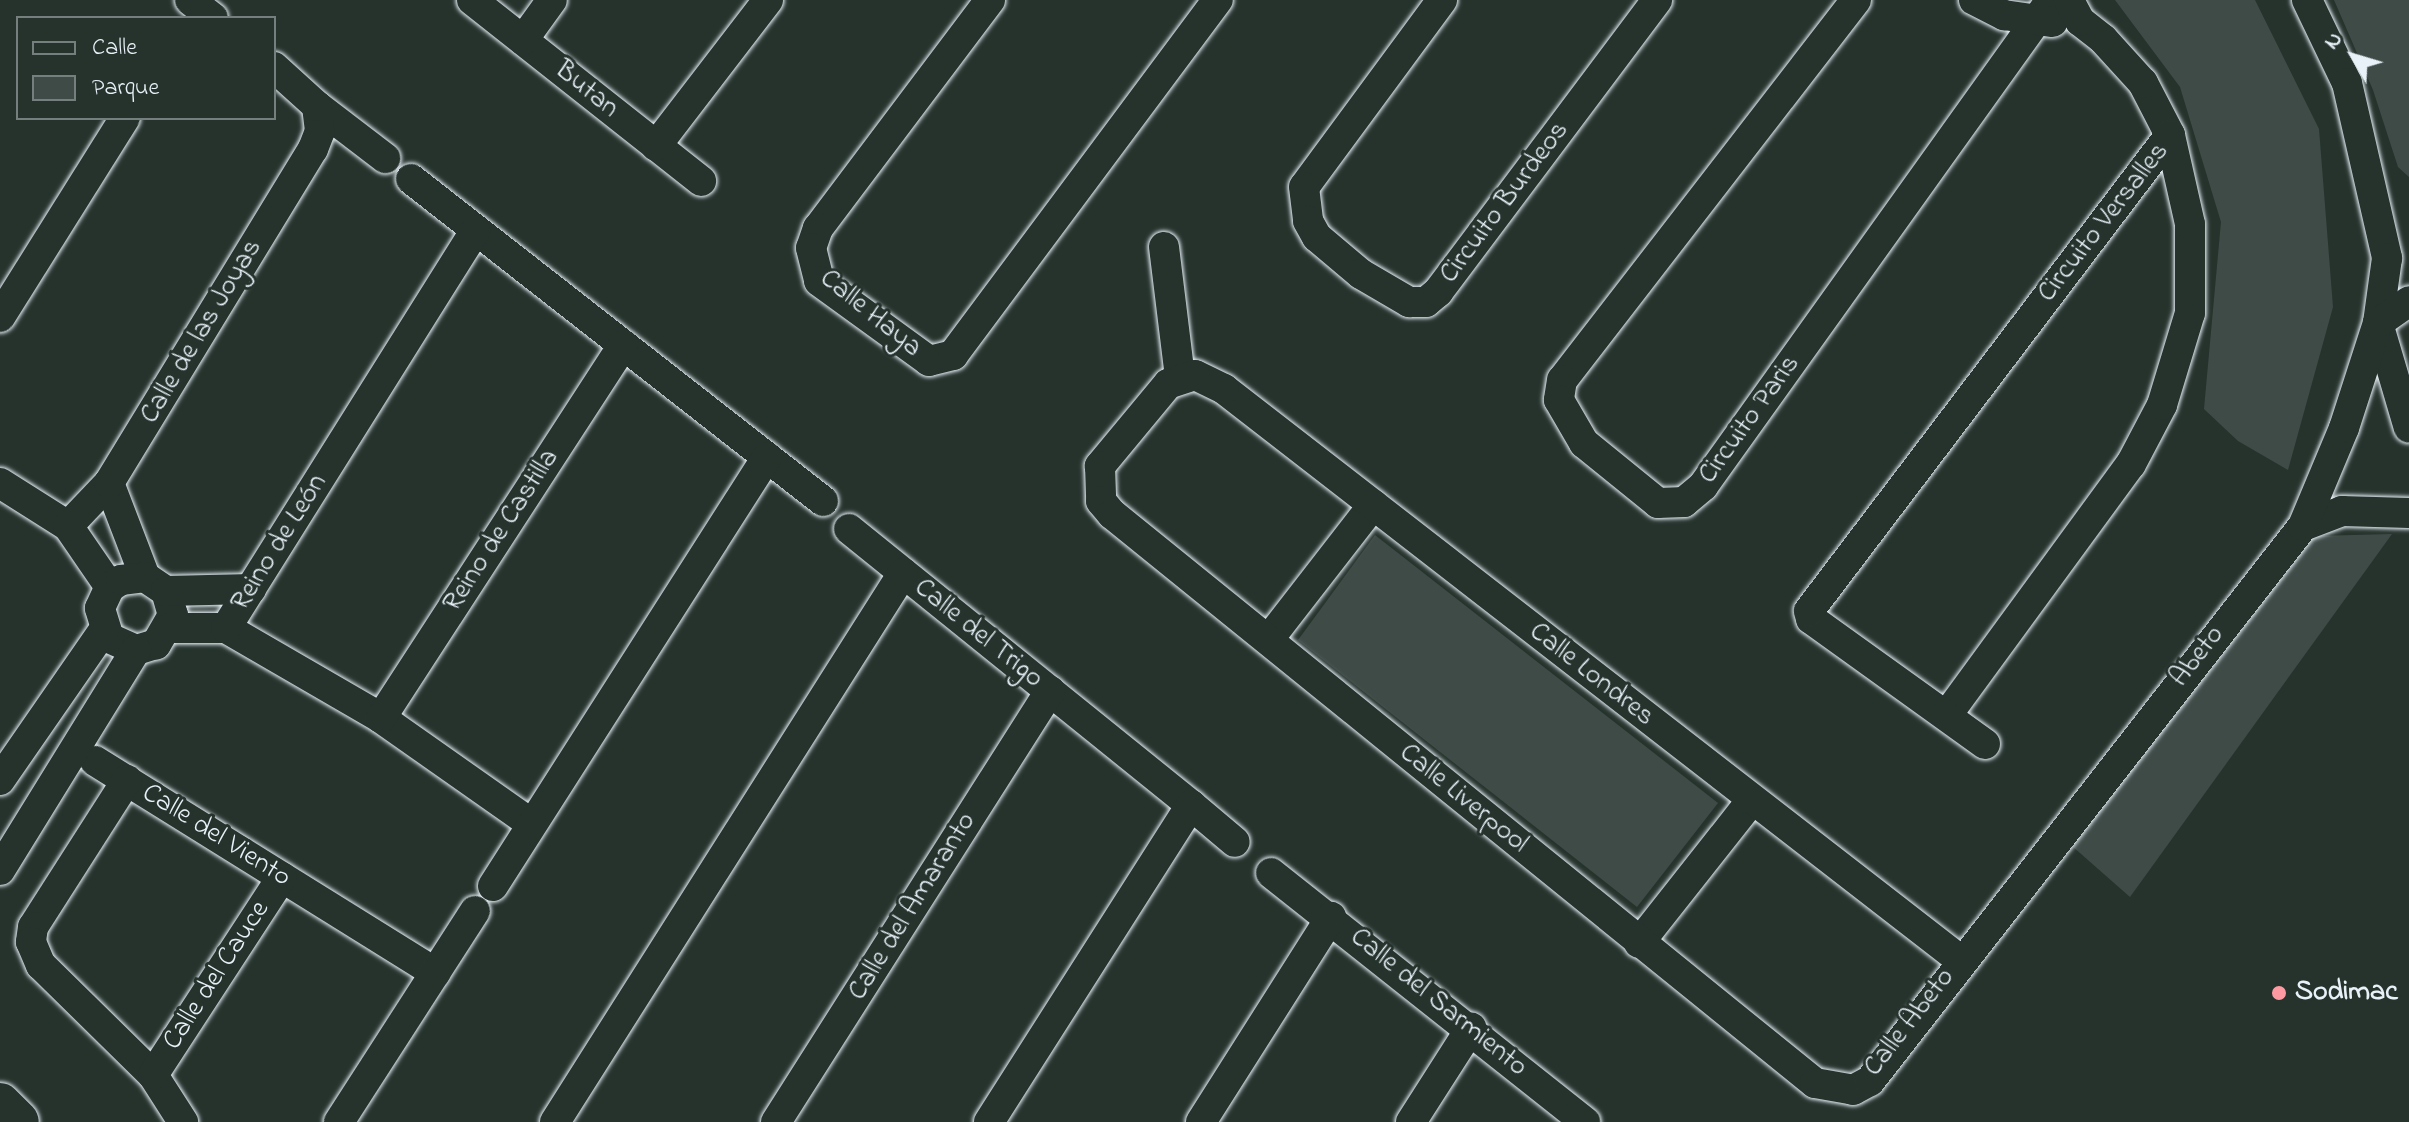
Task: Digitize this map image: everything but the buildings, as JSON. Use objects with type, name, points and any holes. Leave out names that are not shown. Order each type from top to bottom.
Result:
[{"type":"street","name":"Butan","points":[[472,0],[701,181]]},
{"type":"street","points":[[523,40],[552,0]]},
{"type":"street","points":[[656,146],[768,0]]},
{"type":"street","name":"Calle Haya","points":[[990,0],[818,228],[811,248],[819,281],[929,361],[953,355],[1218,0]]},
{"type":"street","name":"Circuito Burdeos","points":[[1442,0],[1304,187],[1308,221],[1317,237],[1361,274],[1409,302],[1426,302],[1438,292],[1657,0]]},
{"type":"street","name":"Circuito Paris","points":[[1856,0],[1562,380],[1559,400],[1584,443],[1658,503],[1684,502],[1703,486],[2044,11]]},
{"type":"street","points":[[1974,0],[2004,15],[2074,11],[2124,59],[2170,135]]},
{"type":"street","points":[[2307,0],[2347,83],[2387,258],[2378,323],[2409,428]]},
{"type":"street","points":[[276,69],[317,106],[385,158]]},
{"type":"street","name":"Calle de las Joyas","points":[[68,526],[109,483],[313,149],[320,131],[317,106]]},
{"type":"street","points":[[0,317],[124,120]]},
{"type":"street","name":"Circuito Versalles","points":[[2170,135],[2193,260],[2190,313],[2162,405],[2131,464],[1947,715],[1811,619],[1809,611],[2170,135]]},
{"type":"street","points":[[411,179],[823,501]]},
{"type":"street","name":"Reino de León","points":[[475,231],[226,628],[381,718],[532,824]]},
{"type":"street","points":[[1164,247],[1180,378]]},
{"type":"street","points":[[2387,258],[2409,286]]},
{"type":"street","points":[[2378,323],[2409,301]]},
{"type":"street","name":"Abeto","points":[[1959,959],[2303,526],[2344,428],[2378,323]]},
{"type":"street","name":"Reino de Castilla","points":[[381,718],[623,345]]},
{"type":"street","name":"Calle Londres","points":[[1180,378],[1195,375],[1224,389],[1959,959]]},
{"type":"street","name":"Calle Liverpool","points":[[1180,378],[1168,384],[1100,466],[1101,501],[1112,514],[1815,1083]]},
{"type":"street","points":[[493,886],[767,457]]},
{"type":"street","points":[[0,483],[68,526],[110,587]]},
{"type":"street","points":[[109,483],[156,584],[172,603],[170,628],[156,644],[136,650],[117,644],[104,630],[100,608],[110,587],[133,576],[156,584],[251,589]]},
{"type":"street","points":[[1269,639],[1373,505]]},
{"type":"street","points":[[2303,526],[2342,511],[2409,513]]},
{"type":"street","points":[[849,529],[903,573]]},
{"type":"street","name":"Calle del Trigo","points":[[555,1122],[903,573],[1235,842]]},
{"type":"street","points":[[170,628],[226,628]]},
{"type":"street","points":[[0,780],[104,630]]},
{"type":"street","points":[[0,870],[136,650]]},
{"type":"street","name":"Calle del Amaranto","points":[[776,1122],[1050,691]]},
{"type":"street","points":[[1947,715],[1985,744]]},
{"type":"street","points":[[95,761],[127,780]]},
{"type":"street","name":"Calle del Viento","points":[[183,1122],[153,1075],[41,965],[31,942],[33,927],[127,780],[435,973]]},
{"type":"street","points":[[1639,943],[1752,800]]},
{"type":"street","points":[[989,1122],[1191,805]]},
{"type":"street","points":[[1271,873],[1331,917]]},
{"type":"street","name":"Calle del Cauce","points":[[153,1075],[282,877]]},
{"type":"street","points":[[339,1122],[475,911]]},
{"type":"street","name":"Calle del Sarmiento","points":[[1201,1122],[1331,917],[1585,1122]]},
{"type":"street","name":"Calle Abeto","points":[[1815,1083],[1845,1091],[1870,1081],[1959,959]]},
{"type":"street","points":[[1411,1122],[1471,1028]]},
{"type":"street","points":[[0,1104],[18,1122]]},
{"type":"green space","points":[[2115,0],[2255,0],[2319,129],[2333,307],[2288,470],[2238,441],[2204,409],[2221,222],[2180,87]]},
{"type":"green space","points":[[2334,0],[2409,0],[2409,177],[2398,167],[2373,90]]},
{"type":"green space","points":[[2392,534],[2130,897],[2072,846],[2315,536]]},
{"type":"green space","points":[[1375,535],[1718,803],[1637,907],[1298,640]]},
{"type":"place","name":"Sodimac","points":[[2279,993]]}]
